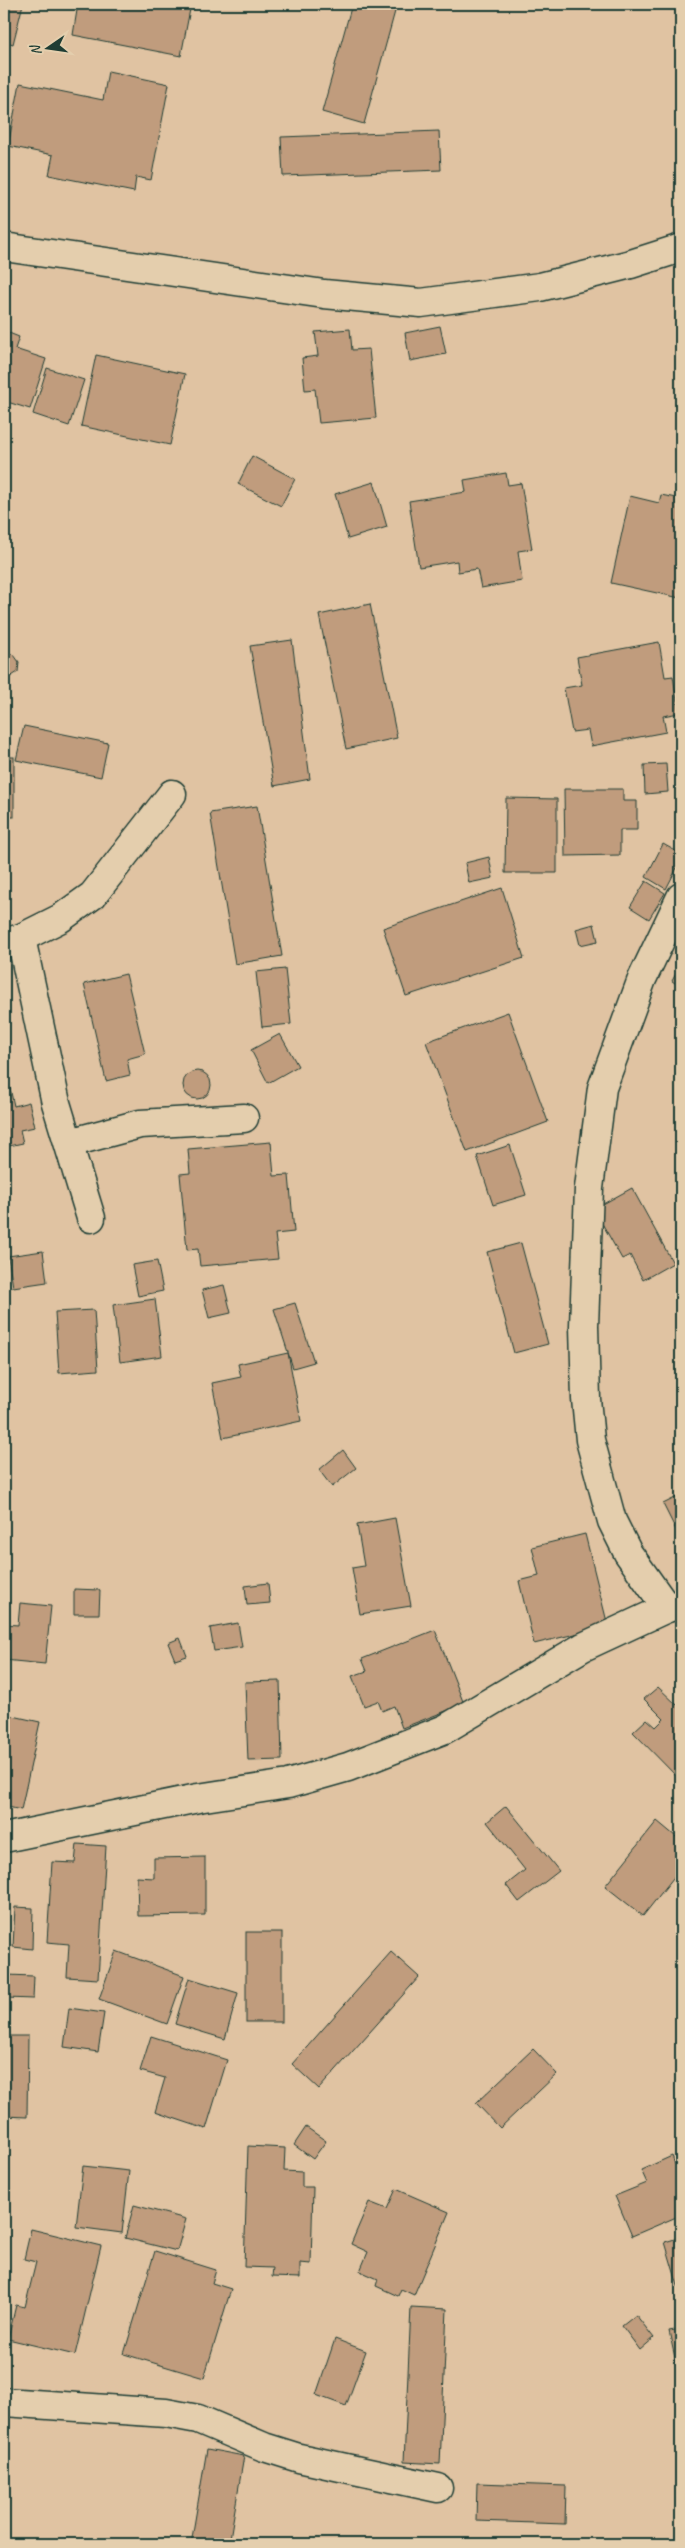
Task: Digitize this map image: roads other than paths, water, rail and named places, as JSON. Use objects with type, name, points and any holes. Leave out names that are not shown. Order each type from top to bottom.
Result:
[{"type":"street","points":[[4,247],[324,294],[421,303],[540,287],[631,264],[681,248]]},
{"type":"street","points":[[91,1218],[56,1103],[12,941],[60,918],[92,895],[172,794]]},
{"type":"street","points":[[4,1838],[198,1798],[288,1784],[348,1767],[445,1729],[583,1647],[674,1606],[628,1553],[612,1521],[590,1440],[586,1399],[584,1326],[589,1188],[602,1088],[642,979],[681,897]]},
{"type":"street","points":[[69,1143],[140,1124],[244,1118]]},
{"type":"street","points":[[4,2402],[166,2413],[198,2419],[264,2447],[300,2458],[438,2488]]}]
